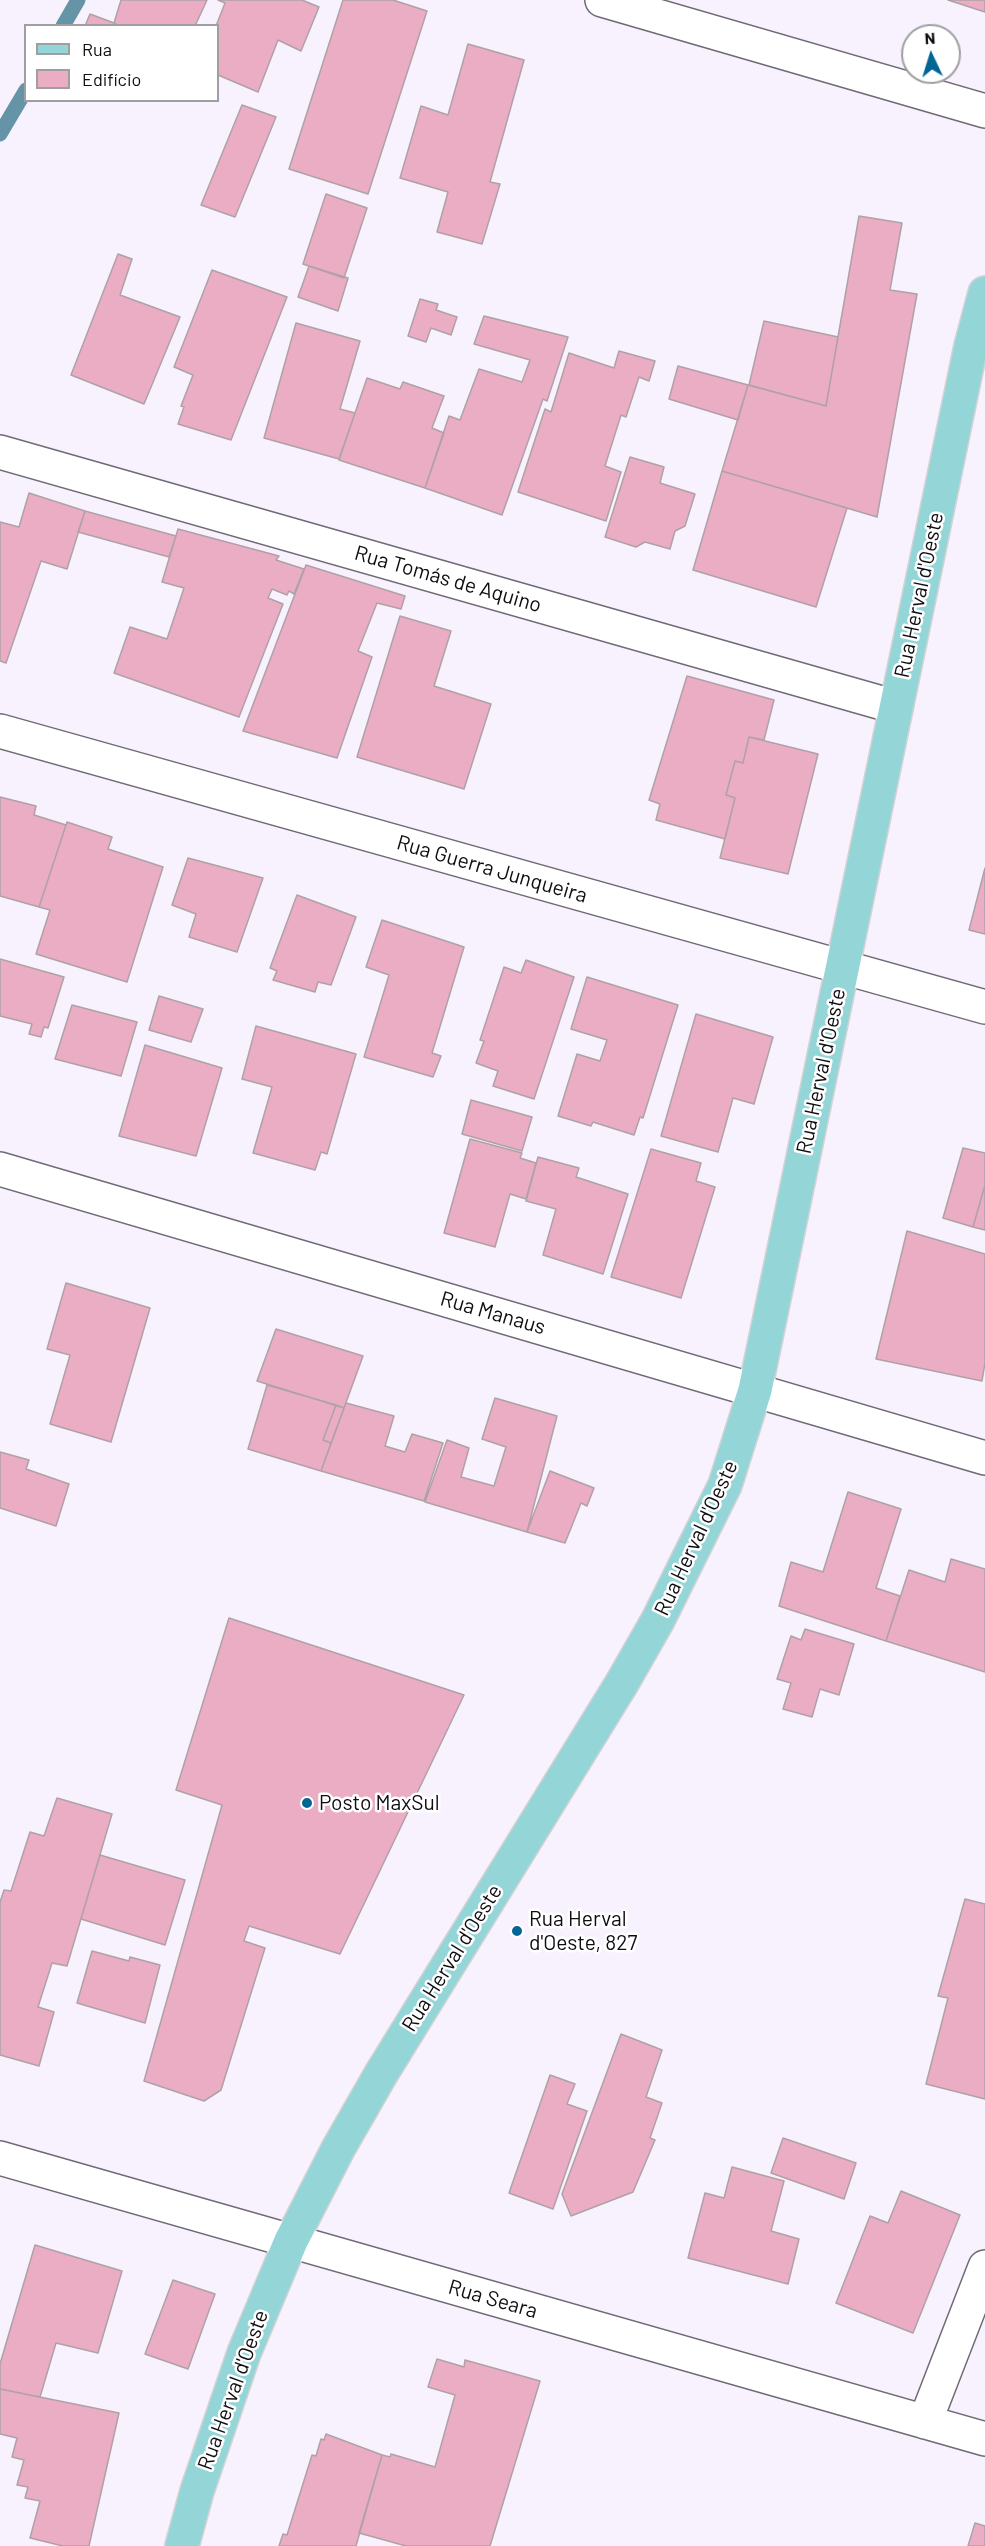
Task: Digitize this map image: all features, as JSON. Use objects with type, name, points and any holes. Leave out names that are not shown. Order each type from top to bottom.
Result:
[{"type":"main road","name":"Rua Herval d'Oeste","points":[[182,2546],[197,2491],[244,2353],[291,2241],[338,2149],[381,2074],[622,1683],[658,1620],[724,1485],[755,1390],[971,346],[985,293]]},
{"type":"street","points":[[602,0],[985,111]]},
{"type":"street","name":"Rua Tomás de Aquino","points":[[0,452],[896,707]]},
{"type":"street","name":"Rua Guerra Junqueira","points":[[0,730],[985,1007]]},
{"type":"street","name":"Rua Manaus","points":[[0,1169],[985,1458]]},
{"type":"street","name":"Rua Seara","points":[[0,2158],[985,2439]]},
{"type":"street","points":[[925,2422],[985,2267]]},
{"type":"building","points":[[121,0],[207,0],[196,24],[114,23]]},
{"type":"building","points":[[218,0],[302,0],[319,7],[301,51],[278,40],[258,92],[219,75],[219,24],[217,24],[225,3]]},
{"type":"building","points":[[343,0],[393,0],[427,11],[368,194],[289,169]]},
{"type":"building","points":[[948,0],[985,0],[985,12]]},
{"type":"building","points":[[90,14],[116,24],[86,24]]},
{"type":"building","points":[[468,44],[524,60],[490,182],[500,184],[482,244],[437,232],[448,192],[400,178],[421,106],[448,115]]},
{"type":"building","points":[[242,105],[276,117],[235,217],[201,205]]},
{"type":"building","points":[[326,194],[367,208],[344,278],[303,264]]},
{"type":"building","points":[[859,216],[902,223],[890,290],[917,294],[877,517],[722,471],[748,385],[826,406]]},
{"type":"building","points":[[118,254],[132,259],[120,295],[180,317],[144,404],[71,375]]},
{"type":"building","points":[[309,266],[348,278],[338,311],[298,297]]},
{"type":"building","points":[[212,270],[287,297],[231,440],[178,424],[184,407],[181,406],[193,375],[174,367]]},
{"type":"building","points":[[420,299],[438,304],[436,310],[457,317],[451,335],[431,328],[426,342],[408,336]]},
{"type":"building","points":[[484,316],[568,337],[547,401],[543,399],[502,515],[425,488],[449,416],[460,420],[479,369],[522,382],[530,360],[474,344]]},
{"type":"building","points":[[764,321],[838,337],[826,406],[749,385]]},
{"type":"building","points":[[296,323],[360,341],[340,409],[355,413],[339,459],[264,438]]},
{"type":"building","points":[[619,351],[655,361],[649,381],[639,377],[626,417],[621,415],[605,466],[621,472],[606,521],[518,492],[545,409],[551,412],[569,353],[614,368]]},
{"type":"building","points":[[678,366],[748,385],[738,420],[669,399]]},
{"type":"building","points":[[367,378],[400,389],[403,382],[444,396],[432,428],[444,433],[425,488],[339,460]]},
{"type":"building","points":[[630,457],[664,467],[660,483],[695,494],[685,526],[675,531],[670,549],[645,542],[636,547],[605,537]]},
{"type":"building","points":[[722,471],[847,508],[816,607],[693,570]]},
{"type":"building","points":[[29,493],[85,511],[67,569],[41,561],[6,663],[0,661],[0,522],[19,527]]},
{"type":"building","points":[[85,511],[176,536],[169,557],[78,532]]},
{"type":"building","points":[[178,529],[279,556],[276,560],[304,569],[294,594],[289,591],[287,595],[272,589],[268,598],[283,604],[239,717],[114,673],[130,627],[167,639],[184,588],[162,582]]},
{"type":"building","points":[[306,565],[405,596],[401,609],[377,603],[358,651],[372,657],[337,758],[243,731]]},
{"type":"building","points":[[400,616],[451,631],[434,686],[491,704],[464,789],[357,757]]},
{"type":"building","points":[[687,676],[774,700],[764,740],[749,737],[743,763],[735,761],[726,795],[735,798],[725,839],[656,820],[660,804],[649,800]]},
{"type":"building","points":[[749,737],[818,754],[788,874],[720,858],[735,798],[726,795],[735,761],[743,763]]},
{"type":"building","points":[[0,797],[36,806],[34,815],[66,825],[39,907],[0,896]]},
{"type":"building","points":[[67,822],[112,837],[108,849],[163,867],[127,982],[36,954],[50,910],[39,907]]},
{"type":"building","points":[[188,858],[263,878],[237,952],[189,937],[196,914],[172,905]]},
{"type":"building","points":[[985,868],[985,934],[969,930]]},
{"type":"building","points":[[297,895],[356,917],[331,985],[318,982],[315,992],[273,980],[277,971],[270,968]]},
{"type":"building","points":[[382,920],[464,947],[432,1053],[441,1056],[433,1077],[364,1057],[389,975],[366,967]]},
{"type":"building","points":[[0,959],[64,977],[48,1028],[44,1027],[41,1037],[29,1034],[32,1024],[0,1016]]},
{"type":"building","points":[[526,960],[574,977],[534,1099],[493,1086],[498,1071],[476,1063],[484,1041],[480,1040],[504,967],[521,973]]},
{"type":"building","points":[[587,977],[678,1005],[643,1118],[640,1117],[634,1135],[593,1122],[591,1126],[558,1116],[577,1054],[600,1061],[607,1040],[571,1029]]},
{"type":"building","points":[[159,996],[203,1009],[191,1042],[149,1030]]},
{"type":"building","points":[[72,1005],[137,1022],[121,1076],[55,1059]]},
{"type":"building","points":[[696,1014],[773,1037],[754,1104],[733,1098],[718,1152],[661,1136]]},
{"type":"building","points":[[256,1026],[356,1054],[327,1154],[321,1152],[315,1170],[253,1153],[272,1087],[242,1079]]},
{"type":"building","points":[[145,1045],[222,1068],[196,1156],[119,1136]]},
{"type":"building","points":[[471,1100],[532,1117],[522,1151],[462,1134]]},
{"type":"building","points":[[470,1139],[522,1153],[520,1158],[536,1163],[526,1199],[510,1194],[495,1247],[444,1233]]},
{"type":"building","points":[[963,1148],[985,1153],[985,1185],[973,1227],[943,1218]]},
{"type":"building","points":[[651,1149],[701,1163],[696,1181],[715,1187],[681,1298],[611,1277]]},
{"type":"building","points":[[538,1157],[579,1168],[576,1177],[628,1194],[603,1274],[543,1255],[556,1209],[526,1201]]},
{"type":"building","points":[[985,1185],[985,1230],[973,1227]]},
{"type":"building","points":[[907,1231],[985,1254],[985,1363],[982,1381],[876,1359]]},
{"type":"building","points":[[66,1283],[150,1308],[111,1442],[50,1424],[70,1355],[47,1349]]},
{"type":"building","points":[[276,1329],[363,1356],[344,1408],[257,1381]]},
{"type":"building","points":[[267,1385],[336,1405],[323,1440],[331,1443],[321,1471],[248,1449]]},
{"type":"building","points":[[495,1398],[557,1416],[527,1532],[425,1502],[447,1440],[469,1448],[461,1477],[494,1486],[506,1447],[482,1439]]},
{"type":"building","points":[[346,1403],[394,1416],[385,1446],[405,1452],[412,1434],[443,1443],[424,1501],[321,1471]]},
{"type":"building","points":[[336,1405],[344,1408],[331,1443],[323,1440]]},
{"type":"building","points":[[0,1452],[29,1460],[26,1469],[69,1484],[56,1526],[0,1508]]},
{"type":"building","points":[[550,1471],[594,1488],[587,1506],[581,1503],[565,1543],[527,1532]]},
{"type":"building","points":[[848,1492],[901,1509],[876,1588],[900,1596],[886,1641],[779,1606],[791,1562],[823,1572]]},
{"type":"building","points":[[951,1559],[985,1569],[985,1672],[886,1641],[909,1570],[945,1582]]},
{"type":"building","points":[[229,1618],[464,1695],[340,1954],[249,1926],[244,1941],[265,1948],[221,2090],[204,2101],[144,2081],[222,1805],[176,1790]]},
{"type":"building","points":[[805,1629],[854,1644],[839,1695],[820,1689],[812,1717],[783,1709],[791,1683],[777,1679],[791,1636],[801,1640]]},
{"type":"building","points":[[57,1798],[112,1814],[67,1966],[52,1963],[38,2007],[54,2012],[39,2066],[0,2055],[0,1902],[4,1890],[11,1891],[30,1832],[44,1836]]},
{"type":"building","points":[[100,1855],[185,1880],[165,1945],[81,1919]]},
{"type":"building","points":[[965,1899],[985,1904],[985,2099],[926,2084],[948,1998],[938,1996]]},
{"type":"building","points":[[92,1951],[129,1961],[130,1957],[160,1965],[145,2023],[77,2003]]},
{"type":"building","points":[[621,2034],[662,2050],[646,2097],[662,2103],[650,2138],[655,2140],[633,2192],[571,2216],[562,2194]]},
{"type":"building","points":[[550,2075],[575,2084],[567,2104],[587,2111],[553,2209],[509,2193]]},
{"type":"building","points":[[783,2138],[856,2163],[844,2199],[771,2173]]},
{"type":"building","points":[[732,2167],[784,2181],[771,2231],[799,2239],[788,2284],[688,2258],[705,2193],[724,2198]]},
{"type":"building","points":[[901,2191],[960,2215],[913,2333],[836,2303],[870,2216],[888,2223]]},
{"type":"building","points":[[35,2245],[122,2271],[98,2353],[56,2343],[40,2397],[0,2389],[0,2364]]},
{"type":"building","points":[[173,2280],[215,2294],[188,2369],[145,2354]]},
{"type":"building","points":[[437,2359],[464,2367],[465,2360],[540,2381],[490,2546],[406,2546],[359,2533],[382,2455],[390,2457],[391,2454],[435,2467],[455,2395],[428,2387]]},
{"type":"building","points":[[0,2389],[119,2413],[89,2546],[63,2546],[30,2538],[40,2501],[25,2498],[28,2487],[17,2485],[24,2460],[12,2457],[17,2438],[0,2434]]},
{"type":"building","points":[[326,2434],[382,2455],[356,2546],[279,2546],[283,2534],[287,2535],[312,2455],[316,2456],[321,2439],[324,2440]]},
{"type":"building","points":[[975,2523],[985,2526],[985,2546],[968,2546]]},
{"type":"waterway","points":[[64,24],[78,0]]},
{"type":"waterway","points":[[0,134],[24,93]]},
{"type":"place","name":"Posto MaxSul","points":[[307,1803]]},
{"type":"place","name":"Rua Herval d'Oeste, 827","points":[[517,1931]]}]
